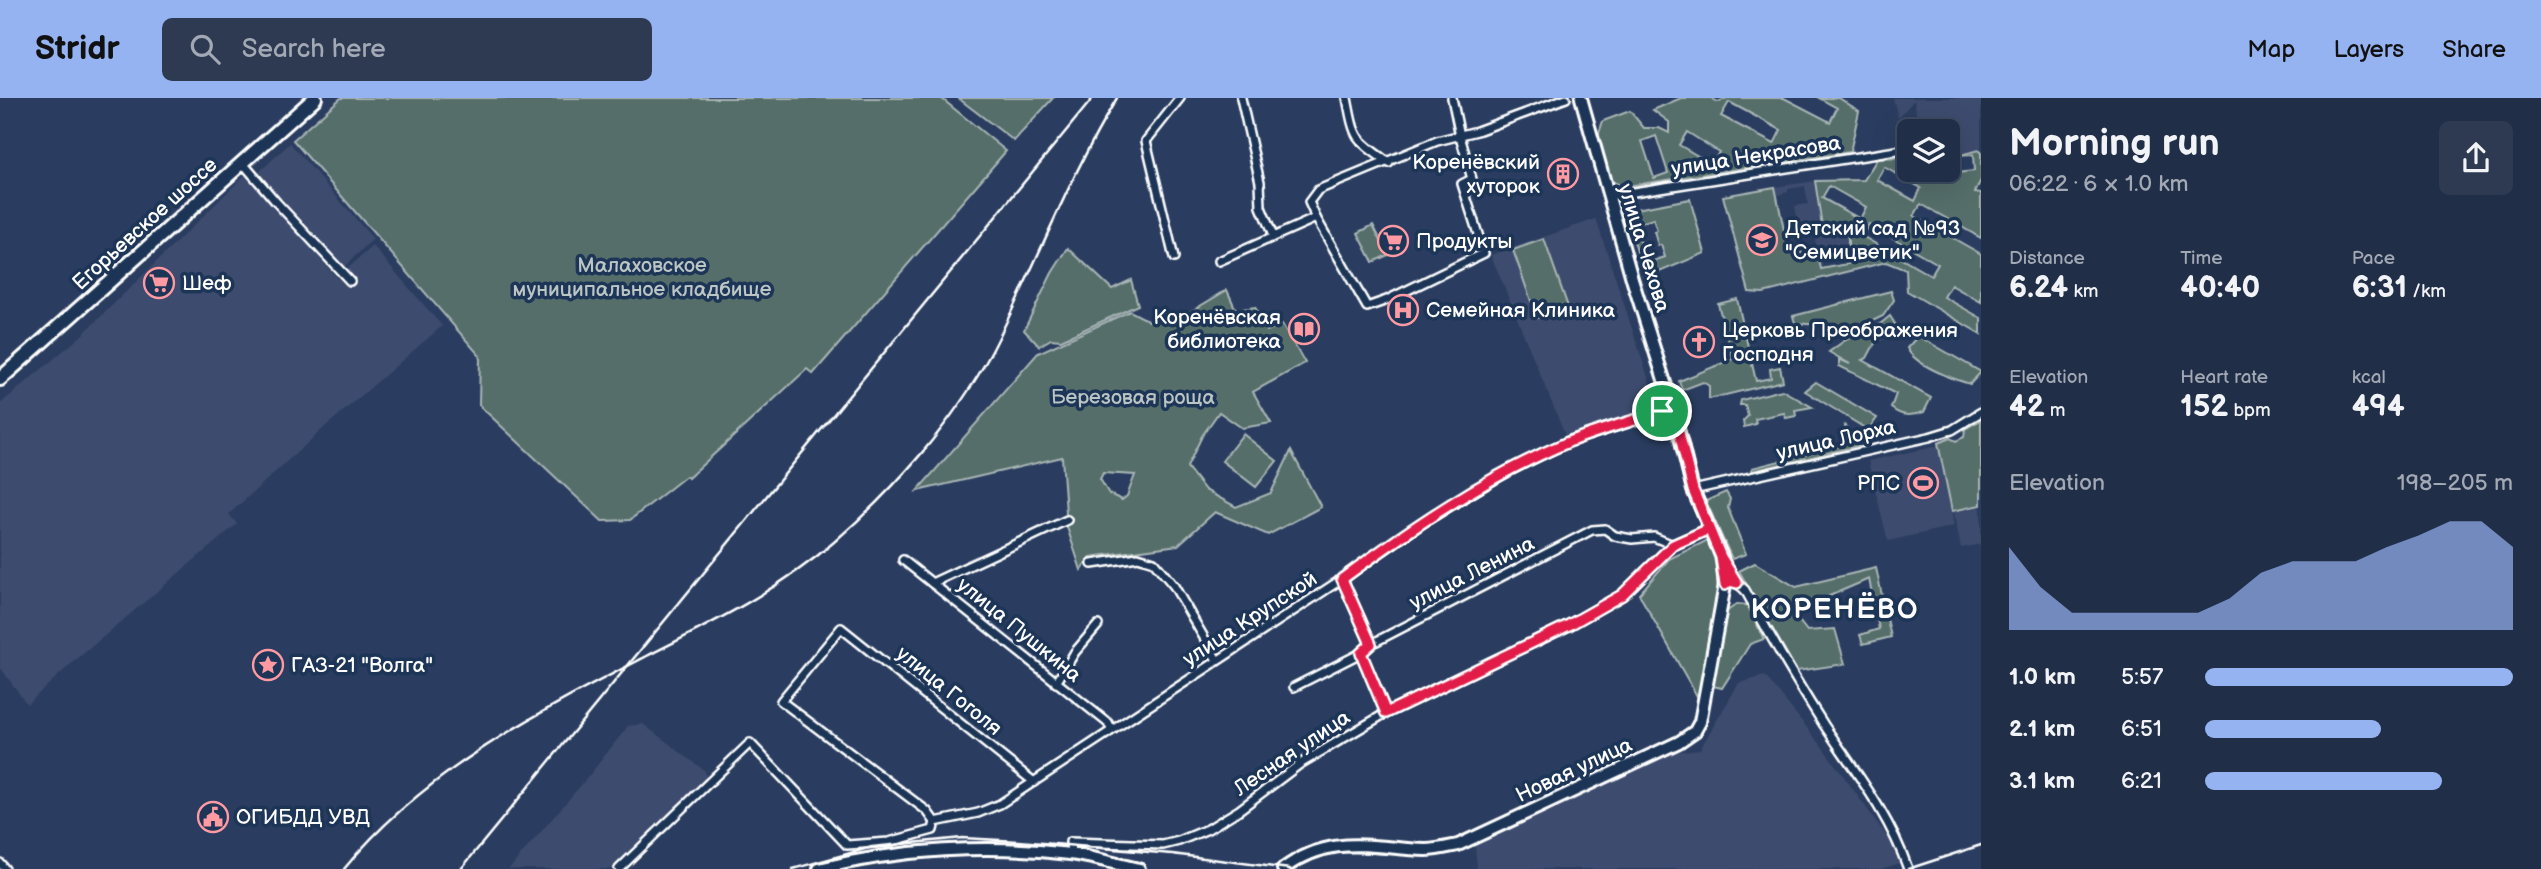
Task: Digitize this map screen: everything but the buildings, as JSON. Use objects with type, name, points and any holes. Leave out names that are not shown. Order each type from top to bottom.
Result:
[{"type":"main road","name":"Егорьевское шоссе","points":[[0,379],[315,98]]},
{"type":"main road","name":"улица Чехова","points":[[1581,98],[1673,408],[1693,490],[1709,529]]},
{"type":"main road","name":"Новая улица","points":[[1283,869],[1294,860],[1310,853],[1344,845],[1381,845],[1429,850],[1458,845],[1679,742],[1695,731],[1700,722],[1725,585],[1721,557],[1709,529]]},
{"type":"main road","points":[[819,869],[910,853],[972,849],[1071,854],[1139,869]]},
{"type":"street","points":[[1174,258],[1146,141],[1181,98]]},
{"type":"street","points":[[1241,98],[1260,182],[1261,207],[1273,236]]},
{"type":"street","points":[[1347,98],[1353,129],[1360,142],[1389,163]]},
{"type":"street","points":[[1452,98],[1460,136],[1472,179],[1462,184],[1484,253],[1367,307],[1309,202],[1318,190],[1437,141],[1460,136],[1566,98]]},
{"type":"street","name":"улица Некрасова","points":[[1608,196],[1897,151]]},
{"type":"street","points":[[242,162],[351,281]]},
{"type":"street","points":[[1219,261],[1316,218]]},
{"type":"street","name":"улица Крупской","points":[[619,869],[750,743],[847,845],[890,842],[933,830],[935,822],[978,813],[1000,804],[1421,524],[1508,471],[1570,441],[1673,408]]},
{"type":"street","name":"улица Лорха","points":[[1693,490],[1929,437],[1952,430],[1981,412]]},
{"type":"street","points":[[933,583],[1067,520]]},
{"type":"street","name":"улица Ленина","points":[[1294,687],[1361,653],[1371,644],[1592,530],[1605,529],[1615,536],[1632,539],[1654,537],[1673,545]]},
{"type":"street","name":"Лесная улица","points":[[1071,854],[1070,842],[1163,845],[1208,829],[1239,810],[1300,764],[1386,713],[1569,625],[1622,595],[1673,545],[1709,529]]},
{"type":"street","points":[[1092,564],[1138,557],[1154,562],[1174,586],[1217,660]]},
{"type":"street","name":"Новая улица","points":[[1721,557],[1737,583],[1745,590],[1794,676],[1870,792],[1902,850],[1908,869]]},
{"type":"street","name":"улица Пушкина","points":[[903,560],[1108,723],[1111,729]]},
{"type":"street","points":[[1342,579],[1371,644]]},
{"type":"street","points":[[1725,585],[1729,581],[1737,583]]},
{"type":"street","points":[[1056,683],[1075,652],[1098,625]]},
{"type":"street","name":"улица Гоголя","points":[[935,822],[927,811],[781,701],[841,628],[1034,782]]},
{"type":"street","points":[[1361,653],[1386,713]]},
{"type":"street","points":[[0,863],[5,869]]},
{"type":"shaded area","points":[[1893,98],[1981,98],[1981,153],[1977,151],[1960,156],[1960,119],[1917,119],[1914,100],[1898,118]]},
{"type":"shaded area","points":[[290,143],[373,239],[342,269],[256,175]]},
{"type":"shaded area","points":[[246,174],[337,278],[373,246],[442,326],[229,514],[237,524],[27,704],[0,667],[0,404],[80,337]]},
{"type":"shaded area","name":"Детский сад №93 \"Семицветик\"","points":[[1815,181],[1822,226],[1848,235],[1857,271],[1752,295],[1728,194]],"holes":[[[1805,186],[1808,204],[1795,206],[1801,236],[1814,234],[1817,249],[1844,244],[1848,264],[1821,269],[1817,251],[1789,254],[1778,195],[1788,192],[1788,189]]]},
{"type":"shaded area","points":[[1596,219],[1657,405],[1566,437],[1491,255]]},
{"type":"shaded area","points":[[1938,446],[1954,526],[1888,541],[1868,461]]},
{"type":"shaded area","points":[[1981,507],[1981,544],[1961,548],[1954,512]]},
{"type":"shaded area","points":[[1765,676],[1821,745],[1896,849],[1902,862],[1881,869],[1477,869],[1475,845],[1675,752],[1700,749],[1739,683]]},
{"type":"shaded area","points":[[643,724],[705,771],[706,779],[660,824],[654,825],[652,832],[612,869],[509,869],[628,726]]},
{"type":"green space","name":"Малаховское муниципальное кладбище","points":[[341,98],[941,98],[1006,151],[813,374],[807,369],[688,478],[686,476],[630,520],[602,521],[479,405],[480,356],[293,140]]},
{"type":"green space","points":[[958,98],[1053,98],[1014,141]]},
{"type":"green space","points":[[1681,98],[1711,98],[1718,102],[1727,98],[1784,98],[1830,122],[1837,108],[1819,98],[1839,98],[1859,111],[1850,152],[1621,187],[1604,175],[1598,136],[1603,121],[1630,111],[1644,128],[1659,128],[1669,133],[1669,122],[1653,110]],"holes":[[[1729,102],[1781,130],[1774,144],[1721,116]],[[1687,132],[1719,152],[1712,164],[1679,145]],[[1656,136],[1668,173],[1654,178],[1642,141]]]},
{"type":"green space","points":[[1978,150],[1981,153],[1981,180],[1975,192],[1981,193],[1981,238],[1921,204],[1914,216],[1981,254],[1981,302],[1951,285],[1944,297],[1981,318],[1981,334],[1907,291],[1906,270],[1886,262],[1763,293],[1749,292],[1723,196],[1775,187],[1789,254],[1817,251],[1821,269],[1848,264],[1848,236],[1822,226],[1815,181],[1864,180],[1877,159],[1897,158],[1897,174],[1884,167],[1877,180],[1915,201],[1921,188],[1910,182],[1960,182],[1960,173],[1974,171],[1973,155],[1960,156]],"holes":[[[1829,186],[1866,207],[1860,219],[1822,198]],[[1869,224],[1938,264],[1931,276],[1862,236]]]},
{"type":"green space","points":[[1690,199],[1705,253],[1645,278],[1625,211]],"holes":[[[1653,219],[1657,231],[1654,232],[1665,257],[1647,263],[1635,225]]]},
{"type":"green space","points":[[1373,225],[1388,255],[1373,262],[1358,233]]},
{"type":"green space","points":[[1544,239],[1568,307],[1537,318],[1513,250]]},
{"type":"green space","points":[[1068,248],[1112,289],[1131,280],[1138,305],[1061,340],[1051,339],[1039,346],[1024,330],[1052,273]]},
{"type":"green space","name":"Березовая роща","points":[[1227,290],[1236,310],[1255,307],[1267,331],[1282,324],[1305,363],[1253,392],[1271,423],[1242,428],[1219,412],[1202,436],[1187,467],[1205,490],[1236,507],[1271,493],[1291,451],[1321,507],[1268,535],[1215,512],[1178,545],[1091,557],[1081,570],[1067,527],[1062,457],[917,491],[1038,353],[1130,311],[1149,321],[1180,318]],"holes":[[[1103,473],[1135,475],[1127,496],[1122,500],[1109,494],[1100,479]]]},
{"type":"green space","points":[[1891,291],[1894,300],[1883,316],[1858,328],[1795,323],[1793,316]]},
{"type":"green space","points":[[1737,299],[1756,381],[1771,378],[1770,369],[1780,367],[1783,381],[1709,399],[1709,386],[1703,382],[1682,390],[1679,381],[1733,359],[1718,304]]},
{"type":"green space","points":[[1890,316],[1897,327],[1875,343],[1867,358],[1863,360],[1931,398],[1924,412],[1906,415],[1895,411],[1891,408],[1896,394],[1839,366],[1839,359],[1850,364],[1829,352],[1866,329],[1872,337],[1870,332]]},
{"type":"green space","points":[[1918,336],[1981,372],[1970,384],[1926,366],[1907,348]]},
{"type":"green space","points":[[1816,382],[1877,418],[1868,430],[1805,391]]},
{"type":"green space","points":[[1782,390],[1812,407],[1795,410],[1796,416],[1786,418],[1784,413],[1755,419],[1756,424],[1744,427],[1743,421],[1748,416],[1745,405],[1740,405],[1741,400]]},
{"type":"green space","points":[[1981,420],[1981,505],[1952,511],[1938,443],[1950,438],[1956,441],[1964,437],[1965,429]]},
{"type":"green space","points":[[1845,426],[1856,437],[1858,446],[1752,471],[1752,468],[1840,446],[1846,433]]},
{"type":"green space","points":[[1243,434],[1277,461],[1256,487],[1222,461]]},
{"type":"green space","points":[[1726,492],[1730,499],[1728,508],[1746,554],[1732,559],[1706,501]]},
{"type":"green space","points":[[1708,540],[1717,577],[1717,598],[1698,698],[1639,594],[1669,559]]},
{"type":"green space","points":[[1755,563],[1796,587],[1876,568],[1891,637],[1863,644],[1860,635],[1879,629],[1869,579],[1792,612],[1807,631],[1835,629],[1845,664],[1797,671],[1739,571]]},
{"type":"green space","points":[[1737,604],[1747,605],[1764,639],[1750,644],[1722,688],[1713,686],[1726,612]]},
{"type":"railway","points":[[461,869],[1093,98]]},
{"type":"railway","points":[[344,869],[375,834],[410,802],[484,747],[564,700],[768,590],[834,542],[879,500],[941,429],[977,377],[1008,320],[1067,191],[1117,98]]},
{"type":"railway","points":[[793,869],[872,847],[962,838],[1172,854],[1290,869]]},
{"type":"railway","points":[[1908,869],[1981,845]]},
{"type":"place","name":"Коренёвский хуторок","points":[[1563,174]]},
{"type":"place","name":"Детский сад №93 \"Семицветик\"","points":[[1762,240]]},
{"type":"place","name":"Продукты","points":[[1393,241]]},
{"type":"place","name":"Шеф","points":[[159,283]]},
{"type":"place","name":"Семейная Клиника","points":[[1403,310]]},
{"type":"place","name":"Коренёвская библиотека","points":[[1304,329]]},
{"type":"place","name":"Церковь Преображения Господня","points":[[1699,342]]},
{"type":"place","name":"РПС","points":[[1923,483]]},
{"type":"place","name":"ГАЗ-21 \"Волга\"","points":[[268,665]]},
{"type":"place","name":"ОГИБДД УВД","points":[[213,817]]},
{"type":"district","name":"КОРЕНЁВО","points":[[1835,609]]},
{"type":"route","points":[[1662,411],[1565,443],[1508,471],[1421,524],[1342,579],[1371,644],[1361,653],[1386,713],[1569,625],[1628,592],[1673,545],[1709,529],[1721,557],[1737,583],[1729,581],[1725,585],[1721,557],[1693,490],[1673,408],[1662,411]]}]
